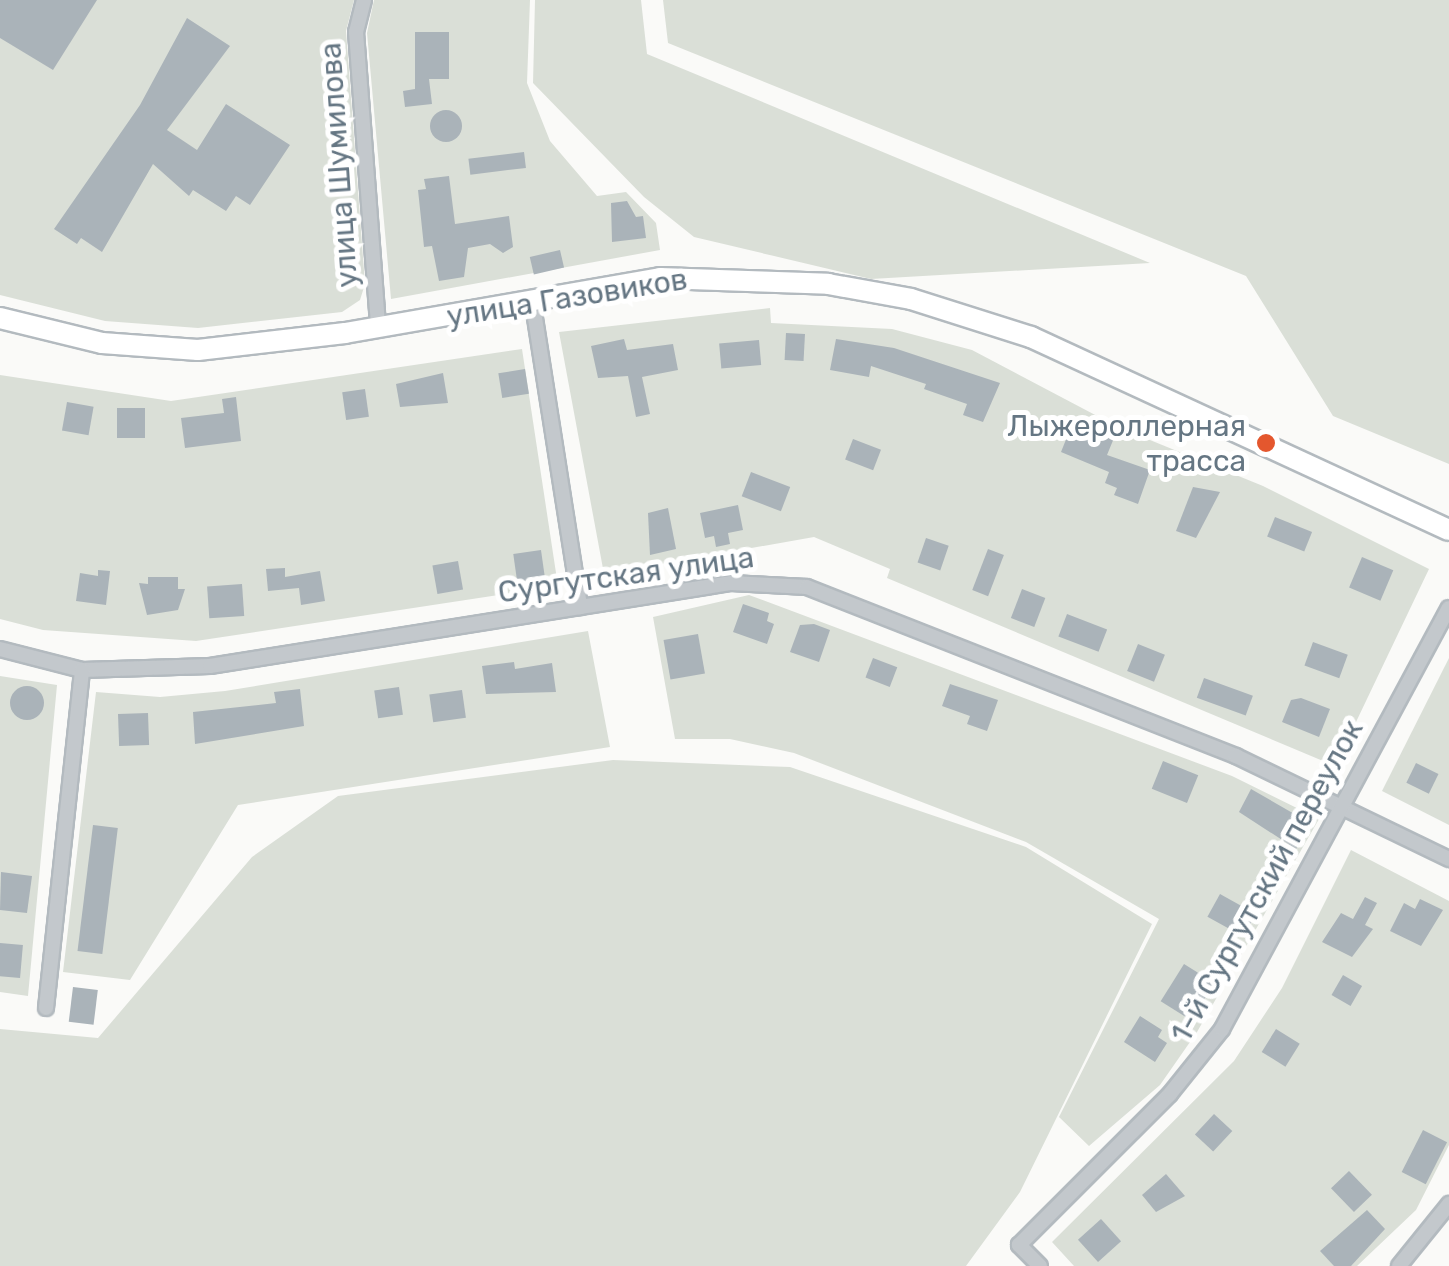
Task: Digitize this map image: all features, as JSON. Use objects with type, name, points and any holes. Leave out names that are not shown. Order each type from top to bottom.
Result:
[{"type":"street","name":"улица Шумилова","points":[[364,0],[356,32],[378,328]]},
{"type":"street","name":"улица Газовиков","points":[[0,318],[70,337],[166,349],[238,348],[378,328],[660,278],[828,284],[911,300],[1057,347],[1449,530]]},
{"type":"street","points":[[532,299],[580,606]]},
{"type":"street","name":"Сургутская улица","points":[[0,649],[82,670],[228,664],[731,583],[806,587],[1343,804],[1449,859]]},
{"type":"street","name":"1-й Сургутский переулок","points":[[1040,1266],[1020,1244],[1199,1062],[1449,608]]},
{"type":"street","points":[[46,1008],[82,670]]},
{"type":"street","points":[[1399,1266],[1449,1204]]},
{"type":"shaded area","points":[[0,0],[354,0],[346,31],[365,284],[360,300],[342,312],[198,328],[105,321],[0,295]]},
{"type":"shaded area","points":[[374,0],[530,0],[527,83],[550,141],[597,196],[626,192],[656,223],[660,250],[391,299],[367,33]]},
{"type":"shaded area","points":[[535,0],[641,0],[647,54],[1150,263],[871,279],[694,237],[644,197],[533,83]]},
{"type":"shaded area","points":[[663,0],[1449,0],[1449,464],[1333,416],[1246,276],[668,43]]},
{"type":"shaded area","points":[[770,308],[771,323],[892,329],[972,350],[1118,427],[1263,486],[1429,569],[1335,766],[887,578],[890,569],[814,537],[604,574],[559,332]]},
{"type":"shaded area","points":[[522,349],[558,586],[196,641],[43,630],[0,619],[0,375],[171,401]]},
{"type":"shaded area","points":[[749,595],[1232,776],[1319,819],[1197,1032],[1160,1085],[1089,1146],[1059,1117],[1159,919],[1026,842],[794,753],[730,739],[675,739],[653,617]]},
{"type":"shaded area","points":[[588,631],[610,747],[238,805],[130,980],[63,972],[96,692],[160,697],[225,691]]},
{"type":"shaded area","points":[[1449,658],[1449,825],[1382,791]]},
{"type":"shaded area","points":[[0,676],[57,685],[28,996],[0,992]]},
{"type":"shaded area","points":[[613,760],[790,767],[1026,847],[1152,924],[1020,1192],[966,1266],[0,1266],[0,1029],[98,1038],[252,857],[338,796]]},
{"type":"shaded area","points":[[1351,850],[1449,901],[1449,1145],[1416,1210],[1357,1266],[1074,1266],[1052,1242],[1234,1061],[1282,988]]},
{"type":"building","points":[[0,0],[97,0],[53,70],[0,38]]},
{"type":"building","points":[[187,18],[230,46],[167,130],[197,150],[226,104],[290,145],[250,205],[236,196],[226,211],[193,190],[189,196],[153,164],[102,252],[81,238],[77,244],[54,229],[140,105]]},
{"type":"building","points":[[415,32],[449,32],[449,79],[429,79],[432,104],[405,107],[403,91],[415,89]]},
{"type":"building","points":[[446,110],[457,115],[462,126],[457,137],[446,142],[435,137],[430,126],[435,115]]},
{"type":"building","points":[[524,152],[526,168],[470,175],[468,159]]},
{"type":"building","points":[[449,176],[455,224],[509,216],[513,247],[503,253],[490,244],[468,248],[464,277],[439,281],[432,246],[424,247],[418,190],[426,189],[424,179]]},
{"type":"building","points":[[627,201],[636,217],[643,216],[646,238],[612,242],[611,203]]},
{"type":"building","points":[[560,250],[564,268],[534,275],[530,257]]},
{"type":"building","points":[[786,333],[805,334],[804,361],[785,360]]},
{"type":"building","points":[[624,339],[627,350],[673,344],[678,370],[642,377],[650,414],[636,417],[628,376],[598,378],[591,346]]},
{"type":"building","points":[[836,339],[894,348],[1000,383],[983,422],[963,415],[967,404],[924,389],[926,384],[871,366],[869,377],[830,370]]},
{"type":"building","points":[[759,340],[761,365],[721,368],[719,343]]},
{"type":"building","points":[[525,369],[529,394],[502,398],[498,373]]},
{"type":"building","points":[[443,373],[448,403],[400,407],[396,384]]},
{"type":"building","points":[[365,389],[369,417],[346,420],[342,392]]},
{"type":"building","points":[[236,397],[241,441],[185,448],[181,418],[224,413],[222,399]]},
{"type":"building","points":[[67,402],[94,407],[89,435],[62,431]]},
{"type":"building","points":[[117,408],[145,408],[145,438],[117,438]]},
{"type":"building","points":[[1073,422],[1114,438],[1107,455],[1150,470],[1138,504],[1114,495],[1117,488],[1105,483],[1109,472],[1061,452]]},
{"type":"building","points":[[853,439],[881,450],[873,470],[845,460]]},
{"type":"building","points":[[751,472],[790,487],[781,511],[742,496]]},
{"type":"building","points":[[1193,487],[1220,492],[1196,538],[1176,531]]},
{"type":"building","points":[[738,505],[743,530],[728,533],[730,544],[716,547],[714,536],[705,538],[700,513]]},
{"type":"building","points":[[668,508],[676,549],[650,555],[648,513]]},
{"type":"building","points":[[1275,517],[1312,532],[1304,551],[1267,536]]},
{"type":"building","points":[[926,538],[949,546],[940,570],[918,563]]},
{"type":"building","points":[[988,549],[1004,555],[988,596],[972,590]]},
{"type":"building","points":[[541,550],[545,579],[517,583],[513,554]]},
{"type":"building","points":[[1362,557],[1393,570],[1380,601],[1349,587]]},
{"type":"building","points":[[458,561],[463,590],[437,594],[432,566]]},
{"type":"building","points":[[285,568],[285,577],[320,571],[325,601],[301,605],[299,588],[268,591],[266,569]]},
{"type":"building","points":[[98,570],[110,571],[106,605],[76,601],[80,573],[98,576]]},
{"type":"building","points":[[148,577],[178,577],[178,589],[185,589],[178,610],[147,615],[139,583],[148,584]]},
{"type":"building","points":[[242,584],[244,616],[209,618],[207,586]]},
{"type":"building","points":[[1022,589],[1045,598],[1034,627],[1011,618]]},
{"type":"building","points":[[743,604],[769,613],[767,621],[774,624],[767,644],[733,632]]},
{"type":"building","points":[[1067,614],[1107,629],[1099,652],[1058,636]]},
{"type":"building","points":[[814,624],[830,630],[819,662],[790,652],[800,625]]},
{"type":"building","points":[[698,634],[705,673],[670,679],[664,640]]},
{"type":"building","points":[[1313,642],[1348,655],[1339,678],[1304,665]]},
{"type":"building","points":[[1138,644],[1165,655],[1154,682],[1127,671]]},
{"type":"building","points":[[873,658],[897,667],[890,687],[865,678]]},
{"type":"building","points":[[514,662],[515,669],[552,663],[556,692],[486,694],[482,666]]},
{"type":"building","points":[[1204,678],[1253,696],[1246,716],[1197,698]]},
{"type":"building","points":[[950,684],[998,700],[987,731],[967,724],[970,716],[942,706]]},
{"type":"building","points":[[27,686],[39,691],[44,703],[39,715],[27,720],[15,715],[10,703],[15,691]]},
{"type":"building","points":[[399,687],[403,715],[378,718],[374,690]]},
{"type":"building","points":[[300,689],[304,726],[195,744],[193,712],[276,703],[274,692]]},
{"type":"building","points":[[462,690],[466,718],[433,722],[429,695]]},
{"type":"building","points":[[1301,698],[1330,709],[1319,737],[1282,722],[1291,700]]},
{"type":"building","points":[[148,713],[149,745],[119,746],[118,714]]},
{"type":"building","points":[[1163,761],[1198,775],[1187,803],[1152,789]]},
{"type":"building","points":[[1416,763],[1438,774],[1429,794],[1406,783]]},
{"type":"building","points":[[1251,789],[1310,823],[1296,849],[1239,812]]},
{"type":"building","points":[[93,825],[118,828],[102,954],[78,951]]},
{"type":"building","points":[[1,872],[32,876],[27,913],[0,910]]},
{"type":"building","points":[[1220,894],[1256,914],[1243,937],[1207,917]]},
{"type":"building","points":[[1365,897],[1377,903],[1365,925],[1373,929],[1352,957],[1322,942],[1341,913],[1353,919]]},
{"type":"building","points":[[1420,899],[1443,910],[1421,946],[1390,931],[1404,903],[1415,909]]},
{"type":"building","points":[[0,943],[23,945],[20,978],[0,976]]},
{"type":"building","points":[[1184,964],[1215,983],[1191,1020],[1161,1001]]},
{"type":"building","points":[[1343,975],[1362,986],[1351,1006],[1332,995]]},
{"type":"building","points":[[73,987],[98,990],[94,1025],[69,1022]]},
{"type":"building","points":[[1140,1016],[1162,1030],[1158,1037],[1167,1043],[1155,1062],[1124,1042]]},
{"type":"building","points":[[1276,1029],[1300,1044],[1285,1067],[1262,1052]]},
{"type":"building","points":[[1214,1114],[1232,1131],[1213,1152],[1195,1134]]},
{"type":"building","points":[[1423,1130],[1447,1142],[1426,1184],[1402,1172]]},
{"type":"building","points":[[1349,1171],[1372,1195],[1354,1212],[1331,1188]]},
{"type":"building","points":[[1166,1174],[1185,1196],[1156,1212],[1142,1195]]},
{"type":"building","points":[[1367,1210],[1385,1229],[1351,1266],[1334,1266],[1320,1251]]},
{"type":"building","points":[[1101,1219],[1121,1241],[1098,1262],[1078,1240]]},
{"type":"place","name":"Лыжероллерная трасса","points":[[1266,443]]}]
